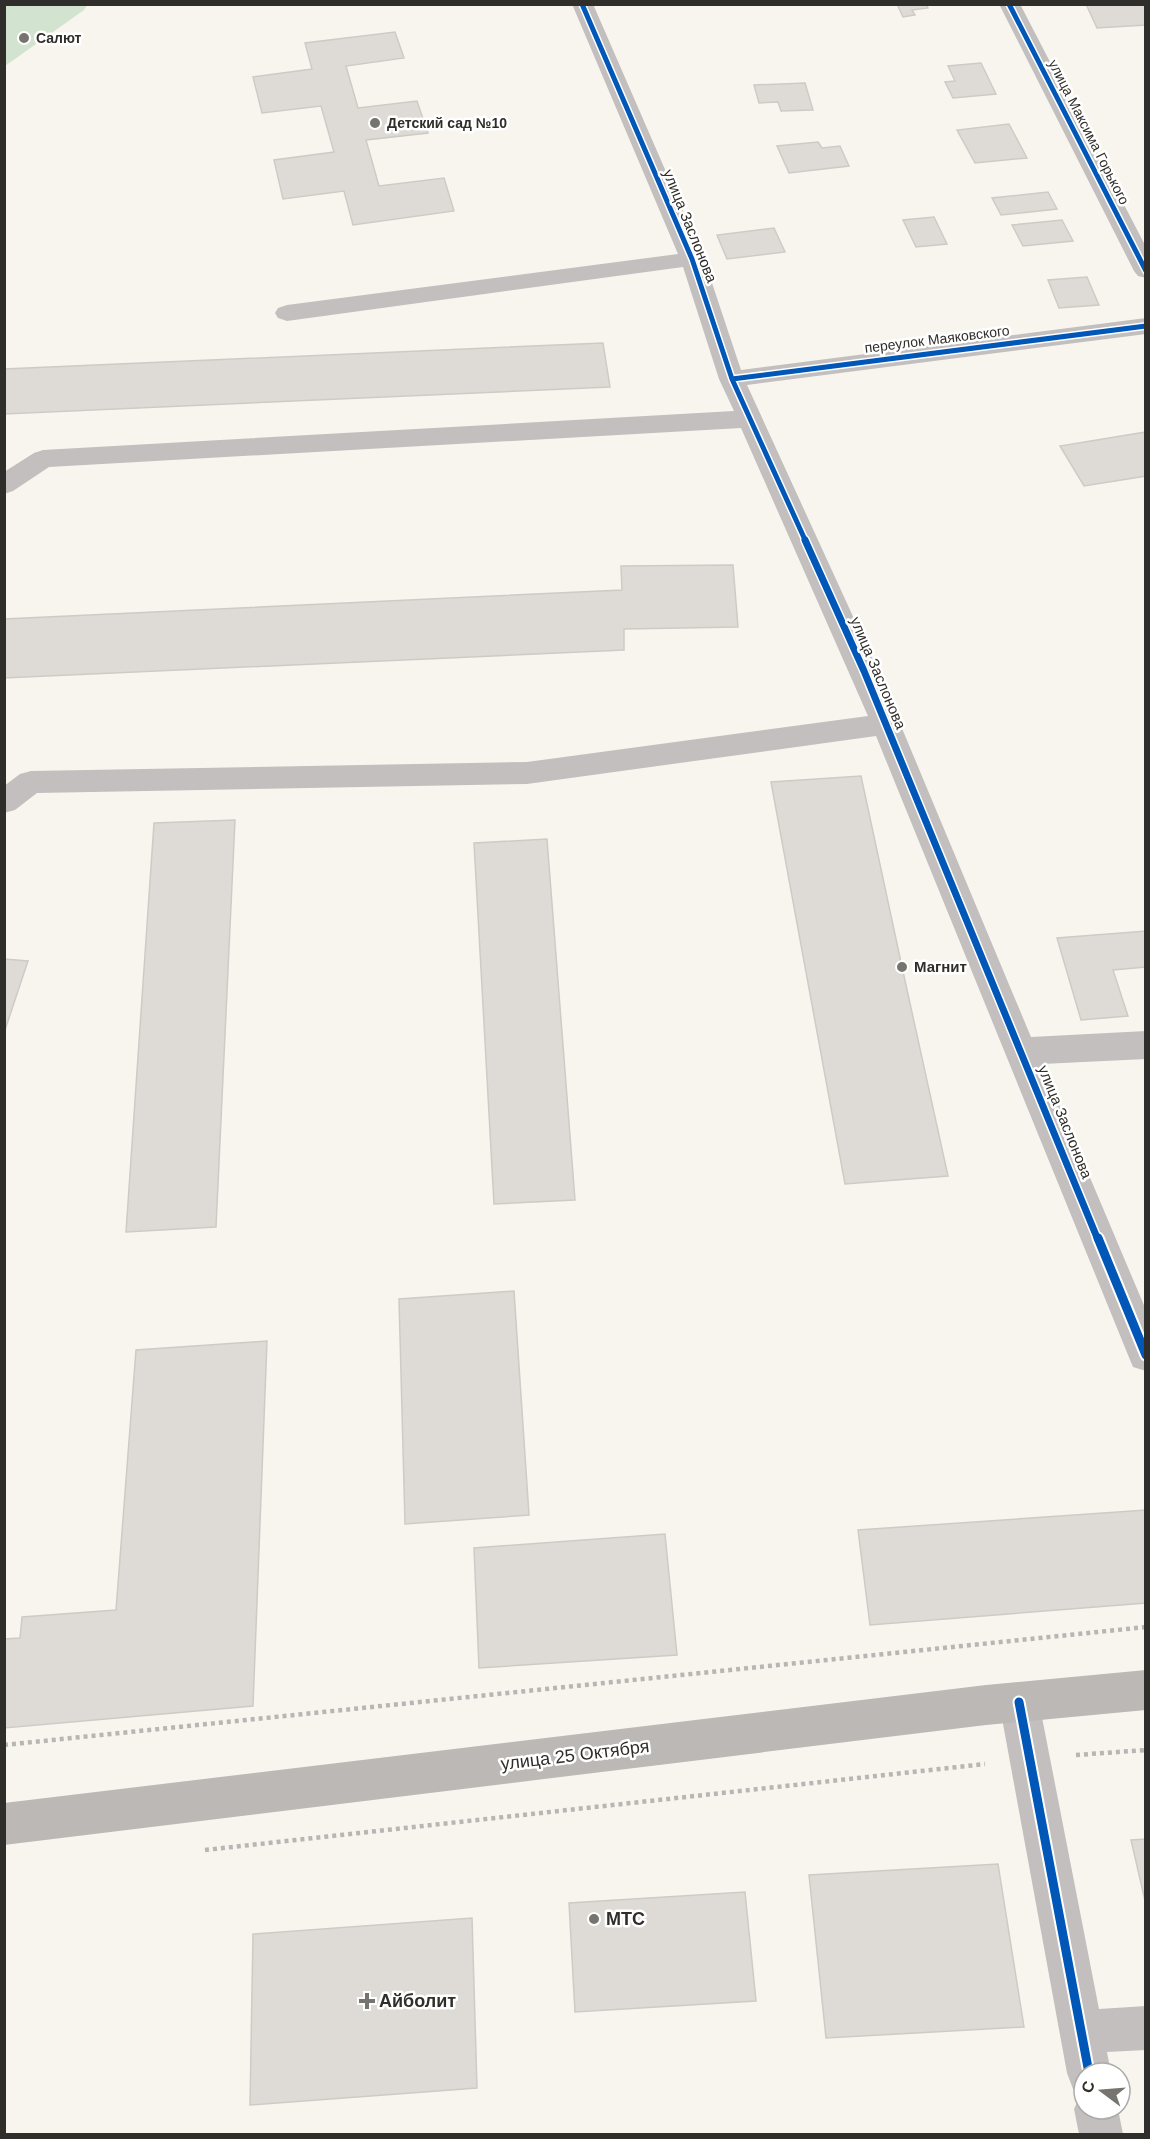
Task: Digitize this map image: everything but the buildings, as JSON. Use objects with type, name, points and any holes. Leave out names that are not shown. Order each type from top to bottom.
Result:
[{"type":"main road","name":"улица 25 Октября","points":[[4,1824],[1019,1702],[1146,1690]]},
{"type":"street","name":"улица Заслонова","points":[[582,4],[692,259],[732,379],[749,419],[864,671],[1021,1051],[1135,1305],[1146,1355]]},
{"type":"street","name":"улица Максима Горького","points":[[1009,4],[1146,271]]},
{"type":"street","points":[[287,313],[692,259]]},
{"type":"street","name":"переулок Маяковского","points":[[732,379],[1146,326]]},
{"type":"street","points":[[4,485],[43,459],[749,419]]},
{"type":"street","points":[[4,802],[31,782],[527,773],[886,724]]},
{"type":"street","points":[[1021,1051],[1146,1045]]},
{"type":"street","points":[[1019,1702],[1085,2053],[1146,2028]]},
{"type":"path","points":[[4,1745],[1146,1626]]},
{"type":"path","points":[[195,1851],[1030,1759],[1146,1750]]},
{"type":"green space","name":"Салют","points":[[5,4],[87,5],[84,10],[5,66]]},
{"type":"cycle path","points":[[582,4],[692,259],[732,379],[864,671],[1146,1355]]},
{"type":"cycle path","points":[[1009,4],[1146,271]]},
{"type":"cycle path","points":[[732,379],[1146,326]]},
{"type":"cycle path","points":[[1019,1702],[1087,2061]]},
{"type":"place","name":"Салют","points":[[24,38]]},
{"type":"place","name":"Детский сад №10","points":[[375,123]]},
{"type":"place","name":"Магнит","points":[[902,967]]},
{"type":"place","name":"МТС","points":[[594,1919]]},
{"type":"place","name":"Айболит","points":[[367,2001]]}]
